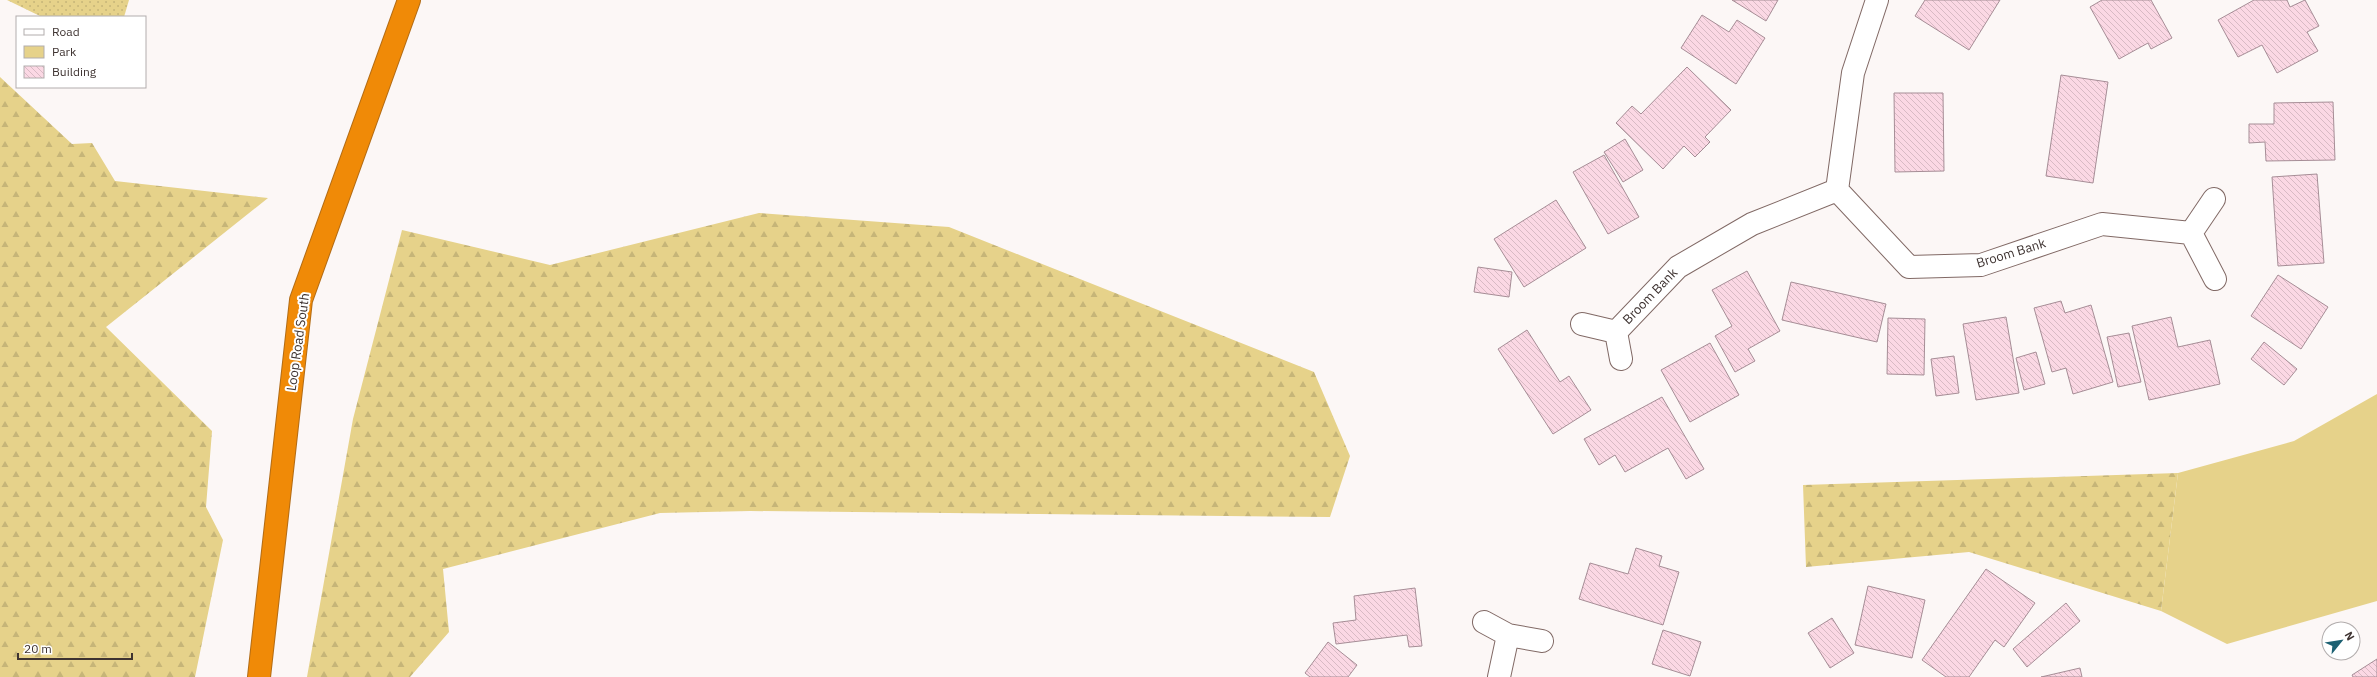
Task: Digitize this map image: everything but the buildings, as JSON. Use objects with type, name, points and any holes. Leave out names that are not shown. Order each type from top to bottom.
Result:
[{"type":"highway","name":"Loop Road South","points":[[259,677],[301,300],[409,0]]},
{"type":"street","points":[[1837,190],[1853,74],[1877,0]]},
{"type":"street","name":"Broom Bank","points":[[1616,332],[1678,266],[1752,224],[1837,190],[1909,267],[1981,265],[2102,224],[2192,233]]},
{"type":"street","points":[[2214,199],[2192,233],[2216,279]]},
{"type":"street","name":"Broom Bank","points":[[1582,324],[1616,332]]},
{"type":"street","name":"Broom Bank","points":[[1616,332],[1621,359]]},
{"type":"street","points":[[1484,622],[1508,635],[1542,641]]},
{"type":"street","points":[[1499,677],[1508,635]]},
{"type":"green space","points":[[7,0],[129,0],[124,16],[40,16]]},
{"type":"green space","points":[[0,77],[72,144],[92,143],[115,181],[268,198],[106,327],[212,431],[206,507],[223,540],[195,677],[0,677]]},
{"type":"green space","points":[[759,213],[949,227],[1314,372],[1350,456],[1330,517],[750,511],[660,513],[443,569],[449,632],[410,677],[307,677],[353,419],[402,230],[550,265]]},
{"type":"green space","points":[[2377,394],[2377,601],[2227,644],[2161,611],[2178,473],[2294,441]]},
{"type":"green space","points":[[2178,473],[2161,611],[1969,552],[1806,567],[1803,485]]}]
